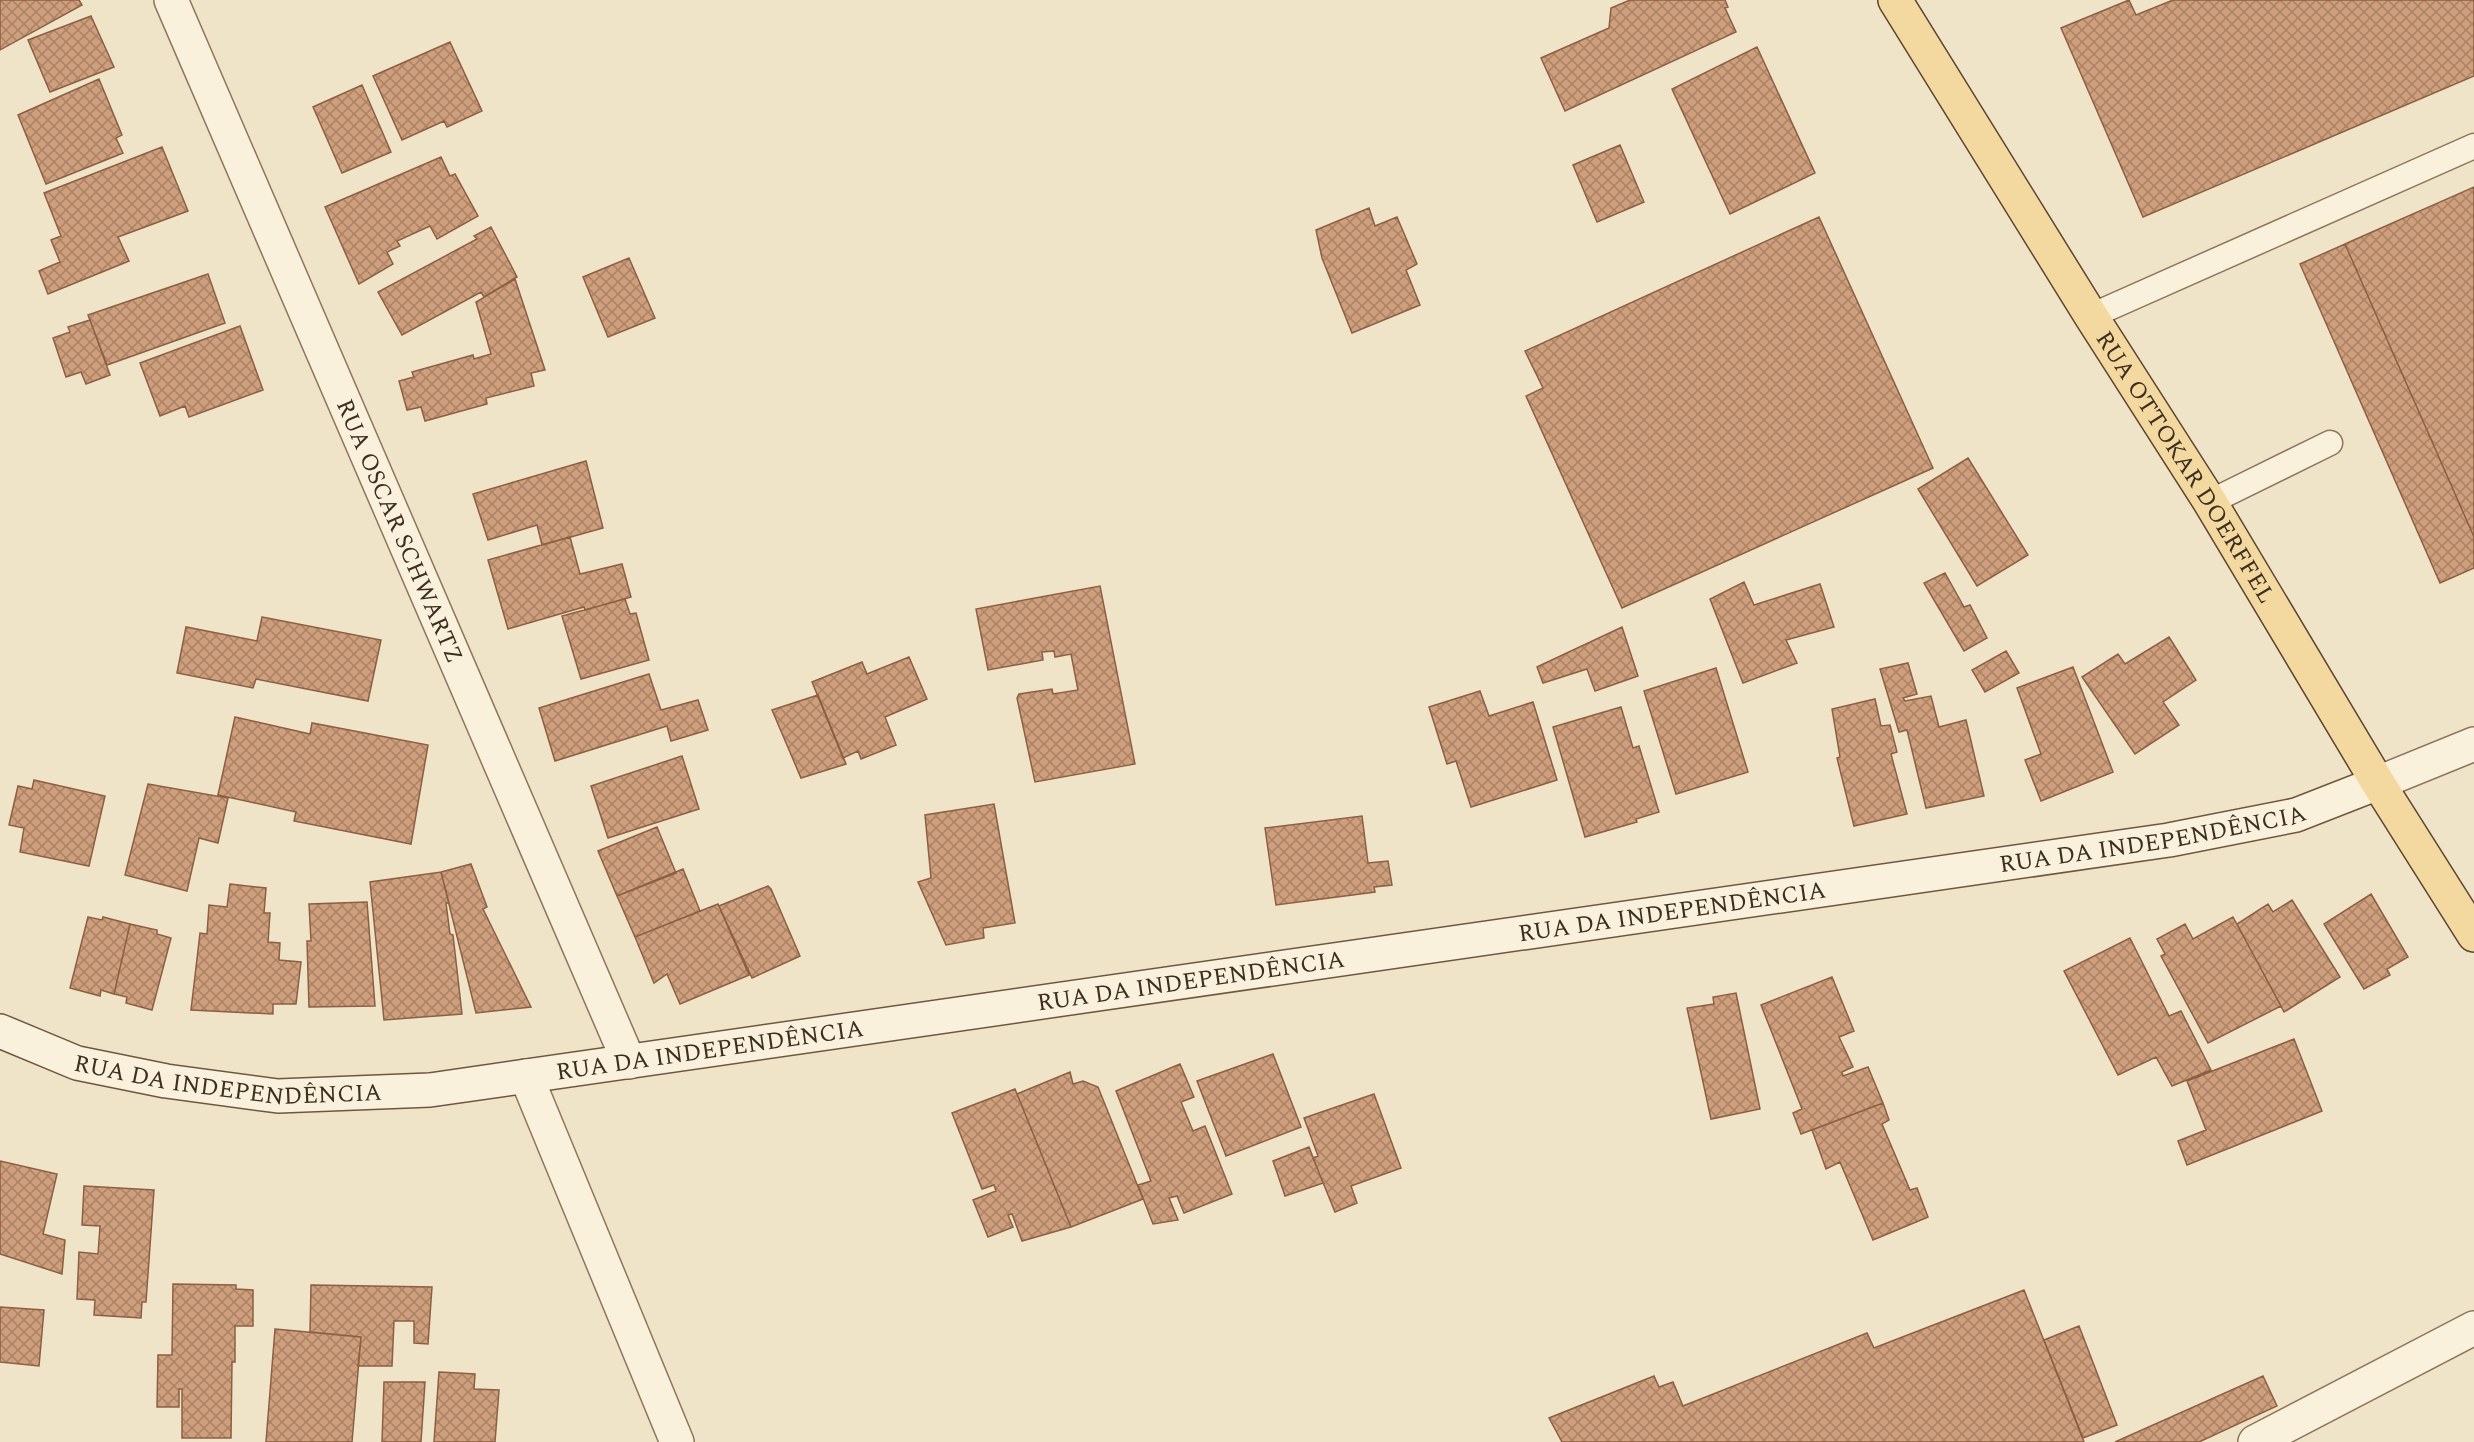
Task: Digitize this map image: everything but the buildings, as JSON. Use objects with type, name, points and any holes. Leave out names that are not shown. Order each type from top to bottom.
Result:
[{"type":"main road","name":"RUA OTTOKAR DOERFFEL","points":[[1895,0],[2091,316],[2210,502],[2378,783],[2474,935]]},
{"type":"street","name":"RUA OSCAR SCHWARTZ","points":[[171,0],[629,1062]]},
{"type":"street","name":"RUA DA INDEPENDÊNCIA","points":[[0,1031],[77,1063],[166,1081],[278,1096],[430,1090],[2169,840],[2296,815],[2474,744]]},
{"type":"street","points":[[526,1076],[677,1442]]},
{"type":"street","points":[[2255,1442],[2474,1328]]},
{"type":"lane","points":[[2091,316],[2474,146]]},
{"type":"lane","points":[[2210,502],[2330,443]]}]
